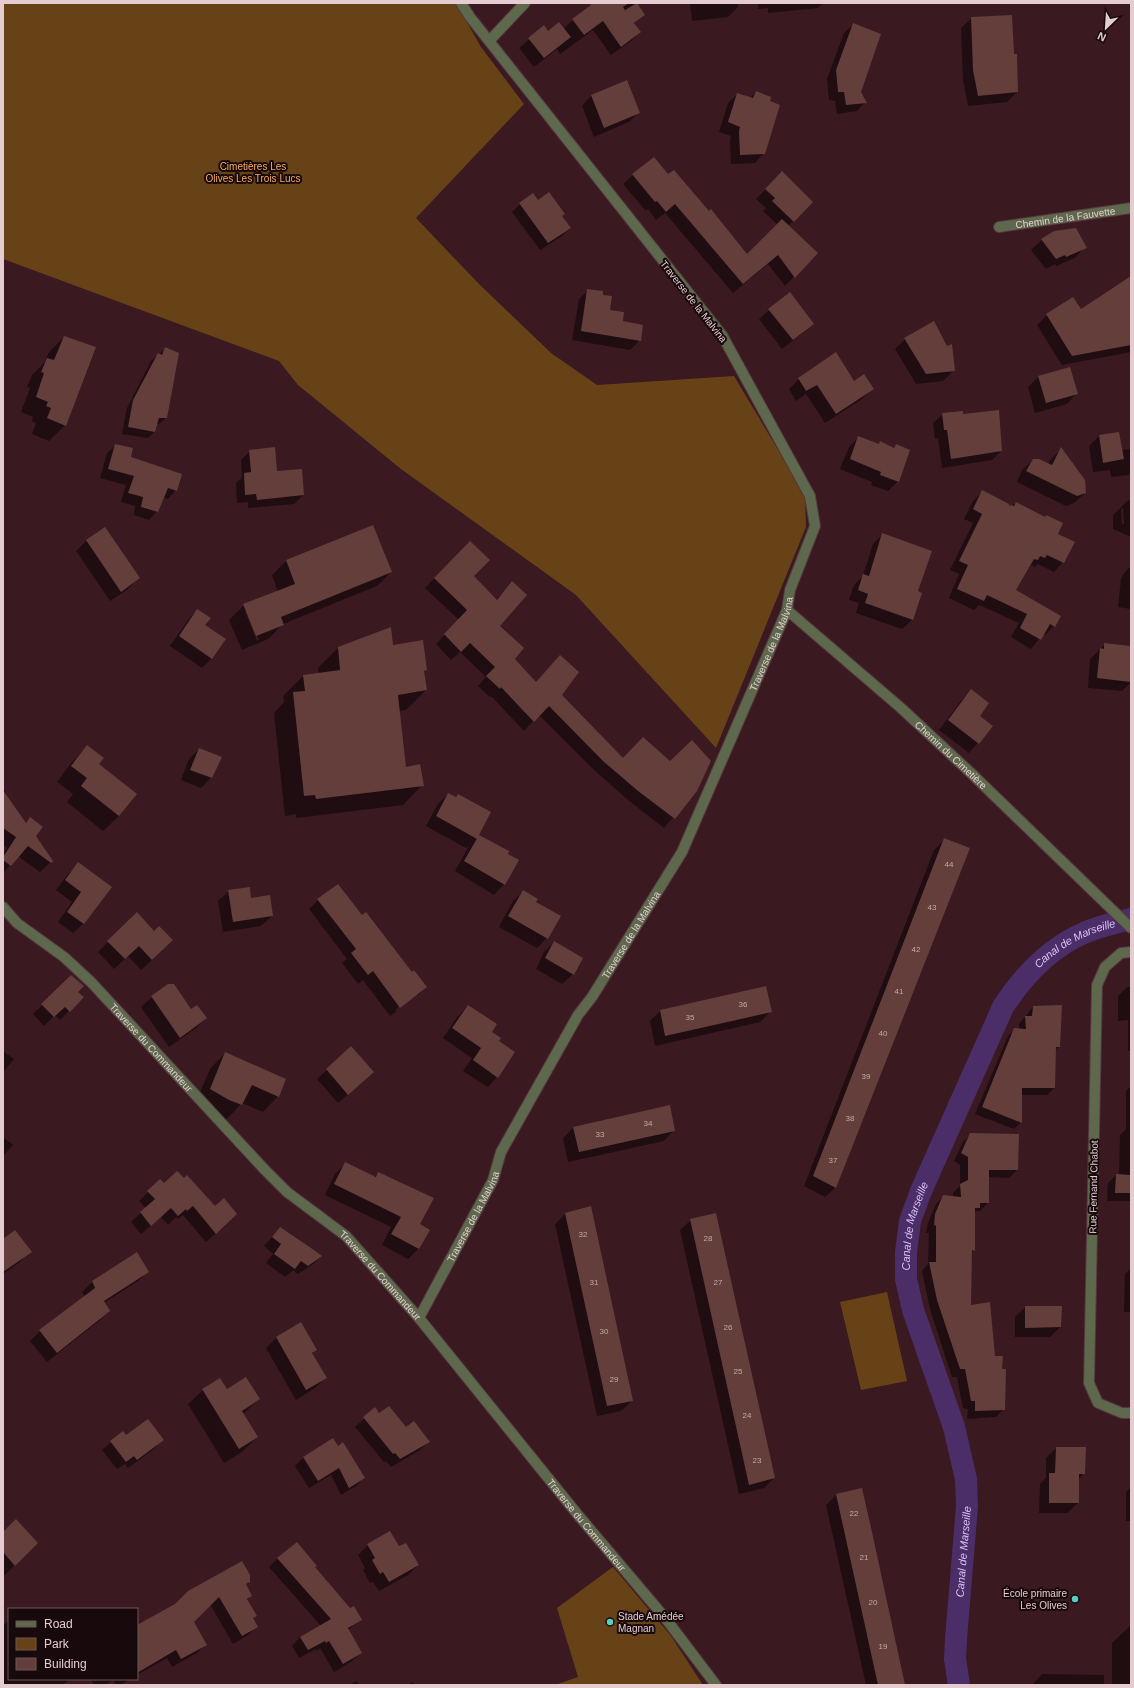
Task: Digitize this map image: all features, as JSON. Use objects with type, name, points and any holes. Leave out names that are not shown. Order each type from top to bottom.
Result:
[{"type":"street","name":"Traverse de la Malvina","points":[[419,1318],[493,1180],[502,1152],[578,1015],[592,997],[682,852],[788,610],[790,590],[815,526],[810,496],[722,335],[490,40],[470,18],[461,3]]},
{"type":"street","points":[[490,40],[526,3]]},
{"type":"street","name":"Chemin de la Fauvette","points":[[999,227],[1131,208]]},
{"type":"street","name":"Chemin du Cimetière","points":[[788,610],[901,708],[973,775],[1131,928]]},
{"type":"street","name":"Traverse du Commandeur","points":[[3,907],[17,923],[64,957],[91,982],[287,1192],[346,1236],[419,1318],[578,1515],[666,1619],[716,1685]]},
{"type":"street","name":"Rue Fernand Chabot","points":[[1131,952],[1120,953],[1105,966],[1097,985],[1089,1383],[1098,1403],[1122,1413],[1131,1413]]},
{"type":"green space","name":"Cimetières Les Olives Les Trois Lucs","points":[[3,3],[456,3],[481,47],[524,104],[416,218],[479,284],[551,353],[597,385],[734,376],[805,495],[806,527],[716,748],[576,595],[401,469],[298,385],[279,361],[3,259]]},
{"type":"green space","points":[[887,1292],[907,1381],[861,1390],[840,1302]]},
{"type":"green space","name":"Stade Amédée Magnan","points":[[613,1567],[671,1636],[703,1685],[555,1685],[578,1677],[557,1608]]},
{"type":"building","points":[[590,3],[629,3],[623,7],[625,10],[637,3],[645,15],[634,23],[641,32],[621,47],[603,21],[584,35],[572,19],[591,5]]},
{"type":"building","points":[[1012,15],[1014,54],[1017,54],[1018,92],[978,96],[973,70],[971,17]]},
{"type":"building","points":[[559,22],[571,37],[544,58],[528,38],[544,25],[548,31]]},
{"type":"building","points":[[853,23],[881,34],[861,92],[867,103],[846,105],[844,92],[838,92],[836,70]]},
{"type":"building","points":[[627,80],[640,113],[604,128],[591,95]]},
{"type":"building","points":[[756,91],[771,97],[770,101],[780,105],[765,154],[740,155],[740,127],[728,122],[737,93],[753,98]]},
{"type":"building","points":[[654,157],[668,174],[674,170],[709,211],[711,209],[747,254],[782,219],[818,253],[795,278],[778,255],[743,284],[675,204],[666,212],[657,201],[655,202],[632,174]]},
{"type":"building","points":[[782,171],[813,202],[794,222],[772,201],[775,198],[765,189]]},
{"type":"building","points":[[549,192],[565,214],[562,216],[571,228],[548,243],[519,203],[533,193],[538,200]]},
{"type":"building","points":[[1076,228],[1087,248],[1066,257],[1065,255],[1056,259],[1041,239],[1054,231]]},
{"type":"building","points":[[1131,276],[1131,345],[1072,356],[1046,314],[1073,297],[1081,309]]},
{"type":"building","points":[[587,289],[603,291],[603,295],[612,296],[610,310],[624,312],[623,321],[643,325],[641,341],[581,331]]},
{"type":"building","points":[[790,292],[814,324],[793,340],[768,309]]},
{"type":"building","points":[[934,321],[947,346],[952,344],[955,371],[926,374],[904,338]]},
{"type":"building","points":[[64,336],[96,347],[66,426],[47,418],[51,408],[46,406],[48,402],[36,397],[44,373],[41,372],[47,358],[54,360]]},
{"type":"building","points":[[165,347],[179,353],[167,418],[159,418],[155,432],[128,427],[133,400],[158,353],[162,355]]},
{"type":"building","points":[[836,352],[854,381],[864,374],[874,389],[836,414],[817,385],[806,391],[798,378]]},
{"type":"building","points":[[1070,367],[1078,394],[1046,403],[1038,376]]},
{"type":"building","points":[[999,410],[1002,451],[951,459],[947,430],[944,430],[942,413],[963,411],[963,414]]},
{"type":"building","points":[[1119,432],[1124,459],[1103,463],[1099,435]]},
{"type":"building","points":[[858,436],[879,444],[880,441],[894,448],[896,444],[910,450],[899,482],[880,475],[881,472],[850,459]]},
{"type":"building","points":[[115,444],[133,448],[131,457],[182,474],[177,491],[168,488],[158,512],[141,507],[143,497],[128,493],[134,476],[108,469]]},
{"type":"building","points":[[275,447],[277,471],[302,469],[304,495],[257,500],[256,494],[245,495],[244,473],[251,472],[249,450]]},
{"type":"building","points":[[1061,447],[1085,480],[1086,493],[1077,496],[1026,471],[1033,459],[1039,459],[1052,465]]},
{"type":"building","points":[[982,490],[1009,504],[1009,507],[1010,505],[1014,506],[1016,502],[1045,517],[1046,515],[1063,523],[1058,534],[1075,542],[1064,563],[1047,555],[1045,558],[1040,556],[1038,560],[1034,559],[1016,590],[1061,616],[1055,627],[1050,624],[1041,640],[1020,628],[1027,614],[987,595],[984,601],[957,589],[968,565],[959,561],[982,514],[973,509]]},
{"type":"building","points":[[373,525],[392,572],[281,617],[284,625],[256,636],[243,604],[295,584],[286,560]]},
{"type":"building","points":[[105,527],[140,578],[121,592],[86,540]]},
{"type":"building","points":[[882,533],[932,551],[918,591],[922,593],[913,620],[865,603],[868,594],[858,590],[863,574],[869,576]]},
{"type":"building","points":[[470,541],[490,560],[474,576],[497,600],[512,581],[527,595],[500,626],[524,648],[515,659],[536,682],[560,655],[579,672],[562,695],[623,758],[643,737],[670,761],[692,740],[711,761],[697,791],[675,819],[638,791],[603,761],[549,706],[534,722],[501,687],[500,689],[486,676],[495,667],[470,643],[461,652],[444,634],[467,610],[434,578]]},
{"type":"building","points":[[197,609],[211,618],[205,625],[226,639],[212,659],[179,636]]},
{"type":"building","points":[[391,627],[393,645],[423,640],[427,670],[424,671],[427,690],[398,695],[406,767],[420,764],[424,786],[316,799],[315,795],[304,796],[293,692],[305,691],[303,675],[340,670],[338,647]]},
{"type":"building","points":[[1104,643],[1131,646],[1131,682],[1097,678],[1100,648],[1104,649]]},
{"type":"building","points":[[971,689],[989,703],[980,716],[993,726],[979,744],[948,720]]},
{"type":"building","points":[[87,745],[104,758],[99,764],[137,794],[119,816],[81,786],[87,778],[71,766]]},
{"type":"building","points":[[199,748],[222,757],[212,778],[190,770]]},
{"type":"building","points":[[3,790],[26,823],[30,817],[43,827],[36,836],[53,861],[51,863],[28,846],[11,866],[3,860],[3,857],[16,837],[3,828]]},
{"type":"building","points":[[448,793],[456,797],[458,794],[491,812],[477,839],[436,816]]},
{"type":"building","points":[[479,835],[509,851],[508,854],[519,860],[505,885],[464,861]]},
{"type":"building","points":[[944,838],[970,848],[836,1188],[813,1176]]},
{"type":"building","points":[[78,862],[112,887],[84,924],[67,912],[81,892],[65,880]]},
{"type":"building","points":[[338,884],[362,915],[366,912],[412,972],[414,970],[427,987],[400,1008],[373,971],[368,975],[351,953],[356,949],[317,899]]},
{"type":"building","points":[[250,887],[251,898],[270,895],[273,916],[233,922],[228,890]]},
{"type":"building","points":[[523,890],[538,899],[536,902],[561,916],[548,939],[508,916]]},
{"type":"building","points":[[137,912],[154,931],[159,926],[173,940],[152,960],[139,946],[125,959],[107,941]]},
{"type":"building","points":[[554,941],[583,958],[574,975],[545,958]]},
{"type":"building","points":[[71,975],[84,986],[78,992],[84,997],[70,1012],[65,1007],[54,1017],[41,1004]]},
{"type":"building","points":[[168,984],[174,984],[191,1009],[197,1005],[207,1018],[180,1038],[151,996]]},
{"type":"building","points":[[766,986],[772,1012],[665,1036],[660,1010]]},
{"type":"building","points":[[468,1005],[497,1024],[492,1032],[501,1038],[499,1041],[515,1052],[498,1078],[473,1060],[481,1048],[452,1028]]},
{"type":"building","points":[[1062,1005],[1060,1047],[1056,1047],[1055,1088],[1022,1088],[1022,1123],[982,1107],[1014,1028],[1026,1029],[1025,1016],[1032,1016],[1033,1006]]},
{"type":"building","points":[[351,1046],[374,1072],[348,1095],[326,1069]]},
{"type":"building","points":[[225,1052],[286,1079],[279,1097],[252,1085],[242,1105],[229,1100],[210,1089]]},
{"type":"building","points":[[670,1105],[675,1131],[579,1152],[573,1127]]},
{"type":"building","points":[[970,1133],[1019,1134],[1018,1170],[989,1170],[989,1203],[980,1203],[980,1208],[975,1208],[975,1251],[972,1250],[971,1305],[990,1302],[995,1356],[1003,1356],[1002,1369],[1006,1369],[1005,1410],[975,1411],[975,1401],[971,1401],[965,1369],[960,1369],[937,1300],[929,1262],[936,1262],[936,1225],[934,1226],[935,1214],[943,1195],[961,1197],[960,1184],[968,1180],[968,1157],[961,1153]]},
{"type":"building","points":[[345,1162],[376,1177],[378,1172],[434,1198],[420,1224],[430,1230],[419,1249],[391,1234],[401,1217],[334,1184]]},
{"type":"building","points":[[177,1171],[184,1178],[187,1175],[215,1206],[224,1198],[237,1214],[216,1234],[193,1206],[187,1211],[186,1209],[178,1216],[171,1208],[151,1226],[140,1212],[155,1199],[147,1191],[160,1179],[164,1183]]},
{"type":"building","points":[[1116,1174],[1131,1175],[1131,1193],[1115,1193]]},
{"type":"building","points":[[591,1206],[633,1401],[607,1406],[565,1213]]},
{"type":"building","points":[[716,1213],[775,1478],[749,1485],[690,1219]]},
{"type":"building","points":[[280,1227],[322,1256],[308,1266],[301,1261],[295,1269],[274,1254],[281,1244],[272,1237]]},
{"type":"building","points":[[15,1230],[32,1252],[3,1272],[3,1239]]},
{"type":"building","points":[[137,1252],[149,1272],[104,1301],[110,1311],[57,1353],[39,1330],[95,1288],[92,1281]]},
{"type":"building","points":[[1025,1306],[1062,1306],[1061,1327],[1025,1328]]},
{"type":"building","points":[[301,1322],[317,1350],[312,1353],[327,1378],[306,1390],[276,1337]]},
{"type":"building","points":[[246,1377],[260,1399],[242,1411],[258,1437],[239,1449],[202,1389],[220,1378],[227,1389]]},
{"type":"building","points":[[389,1406],[406,1427],[414,1421],[430,1442],[400,1459],[395,1453],[393,1454],[363,1417],[375,1407],[379,1413]]},
{"type":"building","points":[[148,1419],[164,1440],[137,1460],[134,1456],[126,1462],[110,1441],[123,1431],[126,1435]]},
{"type":"building","points":[[333,1438],[338,1446],[343,1442],[365,1478],[349,1488],[339,1468],[318,1481],[303,1457]]},
{"type":"building","points":[[1056,1447],[1086,1447],[1085,1474],[1079,1474],[1079,1503],[1049,1503],[1049,1473],[1055,1473]]},
{"type":"building","points":[[862,1488],[905,1685],[878,1685],[836,1494]]},
{"type":"building","points":[[16,1519],[38,1543],[15,1566],[3,1552],[3,1532]]},
{"type":"building","points":[[390,1531],[399,1546],[406,1543],[419,1565],[389,1582],[383,1572],[380,1574],[372,1560],[375,1558],[367,1544]]},
{"type":"building","points":[[297,1542],[317,1566],[315,1567],[350,1608],[354,1606],[362,1620],[348,1628],[362,1653],[343,1664],[329,1641],[326,1643],[325,1641],[308,1650],[300,1637],[331,1619],[277,1558]]},
{"type":"building","points":[[242,1561],[250,1575],[250,1582],[246,1584],[252,1596],[247,1599],[257,1616],[253,1618],[258,1627],[242,1636],[219,1597],[194,1622],[207,1645],[181,1659],[176,1650],[138,1672],[138,1624],[175,1604],[188,1591]]},
{"type":"waterway","name":"Canal de Marseille","points":[[959,1685],[955,1659],[967,1506],[966,1479],[954,1427],[913,1310],[906,1279],[906,1252],[910,1221],[921,1191],[1003,1007],[1011,995],[1038,964],[1071,939],[1107,925],[1131,919]]},
{"type":"place","name":"École primaire Les Olives","points":[[1075,1599]]},
{"type":"place","name":"Stade Amédée Magnan","points":[[610,1622]]}]
